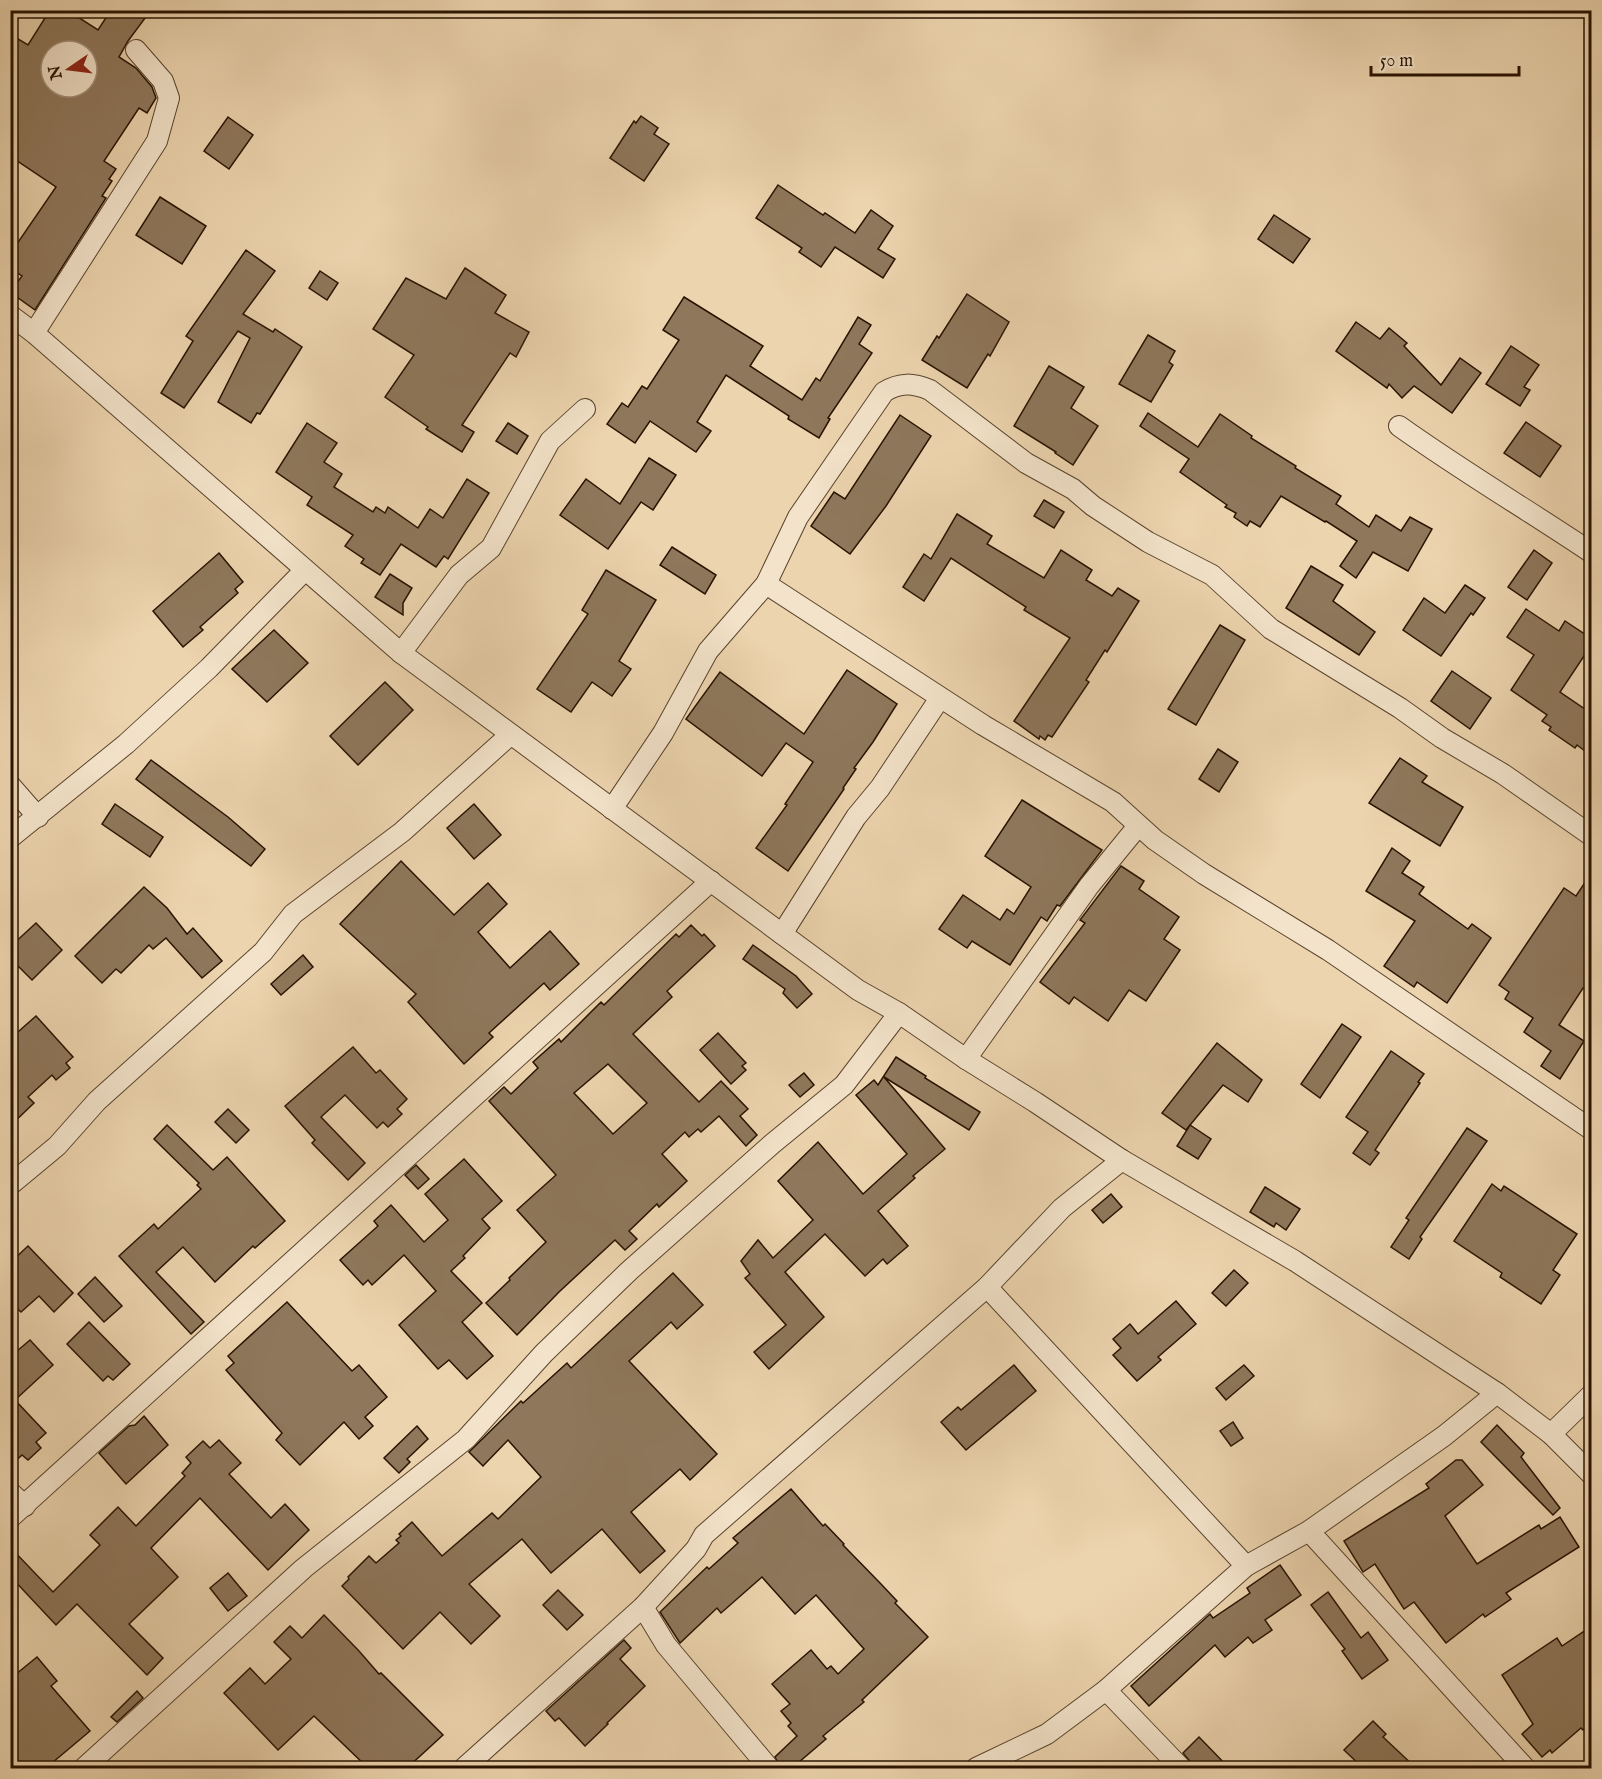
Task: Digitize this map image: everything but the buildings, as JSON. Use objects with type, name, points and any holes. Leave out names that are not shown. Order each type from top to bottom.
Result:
[{"type":"street","points":[[34,333],[157,141],[169,98],[163,81],[136,50]]},
{"type":"street","points":[[10,315],[34,333],[401,653],[510,735],[858,990],[899,1012],[966,1059],[1122,1160],[1295,1261],[1497,1394],[1551,1434],[1592,1475]]},
{"type":"street","points":[[612,809],[663,733],[708,651],[766,584],[798,517],[884,392],[894,386],[916,385],[942,398],[1026,463],[1072,489],[1093,506],[1148,542],[1212,575],[1271,629],[1503,774],[1592,836]]},
{"type":"street","points":[[401,653],[459,574],[491,548],[550,441],[585,409]]},
{"type":"street","points":[[1399,426],[1458,468],[1592,553]]},
{"type":"street","points":[[10,838],[126,744],[201,675],[305,570]]},
{"type":"street","points":[[766,584],[940,698],[1113,802],[1138,826],[1204,874],[1328,950],[1592,1130]]},
{"type":"street","points":[[782,934],[856,817],[880,788],[940,698]]},
{"type":"street","points":[[10,1185],[57,1146],[97,1101],[263,952],[293,914],[402,832],[510,735]]},
{"type":"street","points":[[10,785],[38,817]]},
{"type":"street","points":[[966,1059],[1089,886],[1138,826]]},
{"type":"street","points":[[15,1505],[711,881]]},
{"type":"street","points":[[84,1768],[304,1568],[466,1438],[544,1353],[629,1271],[772,1144],[844,1085],[899,1012]]},
{"type":"street","points":[[464,1768],[642,1607],[696,1549],[704,1535],[987,1287],[1062,1208],[1122,1160]]},
{"type":"street","points":[[987,1287],[1246,1566]]},
{"type":"street","points":[[976,1768],[1047,1734],[1106,1690],[1246,1566],[1309,1531],[1444,1436],[1497,1394]]},
{"type":"street","points":[[1551,1434],[1592,1394]]},
{"type":"street","points":[[1309,1531],[1525,1768]]},
{"type":"street","points":[[642,1607],[666,1645],[769,1768]]},
{"type":"street","points":[[1106,1690],[1181,1768]]}]
